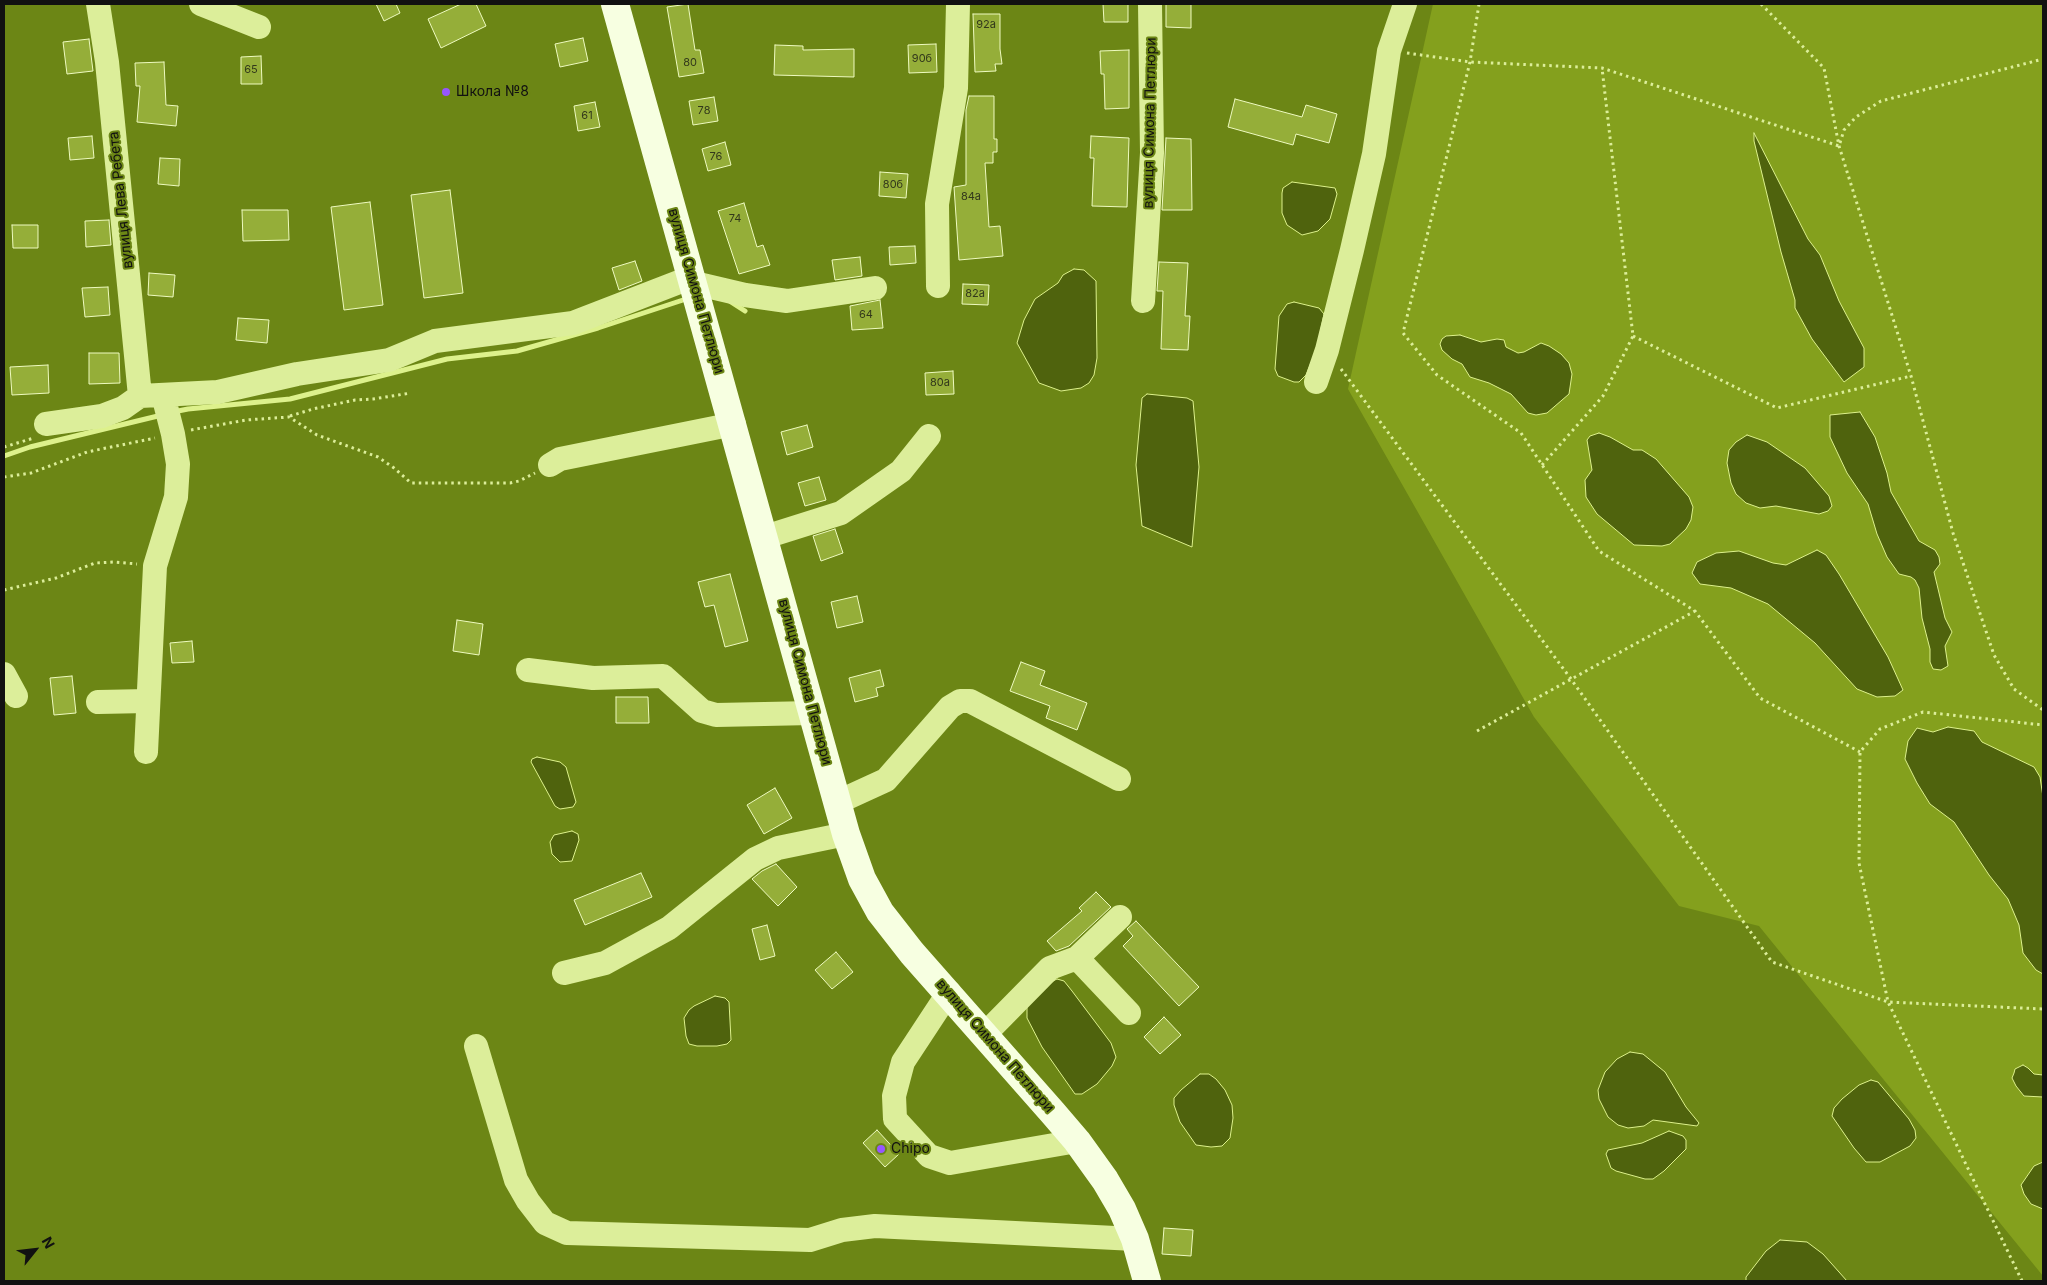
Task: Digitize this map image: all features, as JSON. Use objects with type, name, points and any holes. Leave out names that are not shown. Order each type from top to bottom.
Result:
[{"type":"main road","name":"вулиця Симона Петлюри","points":[[615,4],[734,424],[846,834],[862,879],[880,912],[912,953],[949,992],[1077,1141],[1122,1209],[1135,1239],[1146,1281]]},
{"type":"street","name":"вулиця Лева Ребета","points":[[98,4],[162,410],[178,464],[176,497],[155,566],[146,752]]},
{"type":"street","points":[[201,4],[259,27]]},
{"type":"street","points":[[938,286],[937,204],[956,88],[958,4]]},
{"type":"street","name":"вулиця Симона Петлюри","points":[[1143,301],[1152,153],[1150,4]]},
{"type":"street","points":[[1316,382],[1327,350],[1374,154],[1389,51],[1405,4]]},
{"type":"street","points":[[46,424],[102,416],[123,408],[162,410],[218,392],[298,374],[388,360],[435,341],[574,323],[693,280],[745,295],[787,301],[875,288]]},
{"type":"street","points":[[550,465],[560,459],[734,424]]},
{"type":"street","points":[[765,537],[841,513],[901,472],[929,436]]},
{"type":"street","points":[[528,670],[593,678],[663,676],[702,711],[716,715],[813,713]]},
{"type":"street","points":[[4,674],[16,696]]},
{"type":"street","points":[[98,702],[148,700]]},
{"type":"street","points":[[838,802],[886,780],[950,707],[960,700],[970,701],[1119,779]]},
{"type":"street","points":[[564,973],[605,963],[669,928],[755,859],[778,848],[846,834]]},
{"type":"street","points":[[985,1034],[1050,968],[1077,958],[1120,917]]},
{"type":"street","points":[[1077,958],[1129,1013]]},
{"type":"street","points":[[949,992],[903,1062],[894,1096],[895,1119],[929,1156],[950,1163],[1077,1141]]},
{"type":"street","points":[[476,1046],[516,1180],[528,1201],[545,1223],[567,1233],[810,1240],[842,1230],[875,1226],[1135,1239]]},
{"type":"path","points":[[1479,4],[1470,62],[1403,334],[1437,375],[1521,433],[1599,552],[1694,610],[1760,698],[1860,752]]},
{"type":"path","points":[[1761,4],[1824,68],[1839,146],[1911,376],[1952,533],[1994,655],[2014,689],[2043,710]]},
{"type":"path","points":[[1389,51],[1470,62],[1602,68],[1839,146]]},
{"type":"path","points":[[1839,146],[1844,130],[1856,117],[1881,101],[2043,59]]},
{"type":"path","points":[[1542,465],[1603,396],[1633,336],[1602,68]]},
{"type":"path","points":[[1633,336],[1776,408],[1911,376]]},
{"type":"path","points":[[1327,350],[1571,679],[1772,962],[1888,1002],[2043,1009]]},
{"type":"path","points":[[4,477],[44,469],[87,452],[162,410],[246,420],[289,417],[313,409],[355,400],[411,393]]},
{"type":"path","points":[[289,417],[317,435],[378,456],[411,483],[519,481],[550,465]]},
{"type":"path","points":[[4,590],[56,578],[96,563],[114,562],[155,566]]},
{"type":"path","points":[[1477,731],[1694,610]]},
{"type":"path","points":[[2022,1281],[1888,1002],[1858,863],[1860,752],[1880,729],[1923,712],[2043,725]]},
{"type":"shaded area","points":[[1433,4],[2043,4],[2043,1276],[1759,926],[1679,906],[1534,717],[1348,389]]},
{"type":"shaded area","points":[[1754,133],[1808,239],[1820,255],[1839,301],[1864,348],[1864,367],[1844,382],[1812,339],[1795,308],[1795,300],[1781,252],[1754,141]]},
{"type":"shaded area","points":[[1292,182],[1335,188],[1337,194],[1330,219],[1318,231],[1302,235],[1287,225],[1282,213],[1282,193],[1283,188]]},
{"type":"shaded area","points":[[1074,269],[1084,270],[1096,281],[1097,358],[1094,375],[1089,383],[1081,388],[1061,391],[1039,383],[1017,343],[1024,320],[1035,299],[1058,283],[1063,275]]},
{"type":"shaded area","points":[[1294,302],[1319,308],[1324,314],[1317,348],[1306,375],[1299,382],[1278,376],[1275,369],[1279,316],[1287,304]]},
{"type":"shaded area","points":[[1460,335],[1481,342],[1497,339],[1504,340],[1506,347],[1518,353],[1541,343],[1549,346],[1561,354],[1569,363],[1572,374],[1569,394],[1547,413],[1536,415],[1528,413],[1511,394],[1489,383],[1470,377],[1462,364],[1452,359],[1442,350],[1440,344],[1442,339],[1446,336]]},
{"type":"shaded area","points":[[1147,394],[1187,398],[1193,401],[1199,467],[1192,547],[1142,526],[1136,465],[1142,398]]},
{"type":"shaded area","points":[[1860,412],[1875,437],[1891,492],[1919,541],[1935,550],[1939,557],[1940,564],[1934,572],[1945,618],[1952,632],[1945,646],[1948,666],[1941,670],[1933,669],[1930,662],[1930,649],[1922,618],[1919,588],[1911,577],[1899,574],[1887,557],[1877,534],[1868,504],[1847,473],[1830,437],[1830,415]]},
{"type":"shaded area","points":[[1599,433],[1633,450],[1642,450],[1656,459],[1689,497],[1693,507],[1691,520],[1686,529],[1670,544],[1662,546],[1634,545],[1597,514],[1586,497],[1585,480],[1592,470],[1587,440],[1590,436]]},
{"type":"shaded area","points":[[1747,435],[1767,442],[1805,468],[1829,496],[1832,506],[1828,511],[1819,514],[1776,506],[1760,508],[1746,503],[1736,494],[1731,483],[1727,463],[1729,450],[1736,442]]},
{"type":"shaded area","points":[[1817,550],[1826,555],[1839,574],[1888,657],[1903,690],[1895,696],[1877,697],[1857,689],[1815,643],[1768,604],[1731,588],[1700,584],[1692,573],[1697,562],[1716,553],[1739,551],[1773,563],[1786,565]]},
{"type":"shaded area","points":[[1948,727],[1974,731],[1982,742],[2034,767],[2040,777],[2043,797],[2043,974],[2036,970],[2023,953],[2019,925],[2008,899],[1989,875],[1954,822],[1930,804],[1905,759],[1908,741],[1917,728],[1933,732]]},
{"type":"shaded area","points":[[537,757],[560,762],[566,767],[576,802],[573,807],[560,809],[555,806],[531,762],[532,759]]},
{"type":"shaded area","points":[[572,831],[578,834],[579,840],[572,861],[560,862],[552,854],[550,842],[554,835]]},
{"type":"shaded area","points":[[1057,979],[1064,981],[1072,991],[1111,1043],[1116,1057],[1112,1066],[1097,1084],[1082,1094],[1075,1094],[1042,1047],[1027,1018],[1027,1007],[1043,986]]},
{"type":"shaded area","points":[[715,996],[725,998],[729,1002],[731,1040],[727,1044],[717,1046],[689,1044],[684,1018],[694,1006]]},
{"type":"shaded area","points":[[1630,1052],[1643,1054],[1665,1072],[1686,1107],[1699,1123],[1697,1126],[1653,1120],[1644,1126],[1628,1128],[1618,1125],[1608,1117],[1599,1099],[1598,1090],[1605,1072],[1617,1059]]},
{"type":"shaded area","points":[[2023,1065],[2034,1074],[2043,1075],[2043,1097],[2024,1096],[2016,1086],[2012,1078],[2015,1069]]},
{"type":"shaded area","points":[[1200,1074],[1209,1074],[1216,1079],[1225,1090],[1232,1105],[1233,1118],[1230,1138],[1222,1146],[1196,1145],[1180,1122],[1174,1105],[1174,1098]]},
{"type":"shaded area","points":[[1871,1080],[1878,1082],[1909,1119],[1915,1130],[1916,1138],[1910,1146],[1880,1162],[1866,1162],[1832,1116],[1834,1108],[1842,1099],[1859,1085]]},
{"type":"shaded area","points":[[1669,1131],[1683,1136],[1686,1140],[1686,1149],[1653,1179],[1645,1179],[1611,1168],[1606,1154],[1608,1150],[1642,1143]]},
{"type":"shaded area","points":[[2043,1162],[2043,1209],[2031,1204],[2024,1194],[2021,1185],[2034,1166]]},
{"type":"shaded area","points":[[1780,1240],[1807,1242],[1823,1254],[1847,1281],[1746,1281],[1746,1277],[1766,1251]]},
{"type":"building","points":[[376,4],[396,4],[400,13],[384,21]]},
{"type":"building","points":[[461,4],[476,4],[486,26],[441,48],[428,19]]},
{"type":"building","points":[[688,4],[695,50],[700,50],[704,73],[679,77],[667,7]]},
{"type":"building","points":[[1103,4],[1128,4],[1128,22],[1104,22]]},
{"type":"building","points":[[1166,4],[1191,4],[1191,28],[1166,27]]},
{"type":"building","points":[[973,14],[1000,14],[1002,64],[995,64],[996,71],[975,72]]},
{"type":"building","points":[[583,38],[588,61],[560,67],[555,44]]},
{"type":"building","points":[[89,39],[93,71],[67,74],[63,42]]},
{"type":"building","points":[[936,44],[937,72],[909,73],[908,45]]},
{"type":"building","points":[[775,45],[803,46],[803,50],[854,49],[854,77],[774,75]]},
{"type":"building","points":[[1129,50],[1129,108],[1105,109],[1104,74],[1101,74],[1100,51]]},
{"type":"building","points":[[261,56],[262,84],[241,84],[241,57]]},
{"type":"building","points":[[164,62],[166,105],[178,106],[176,126],[137,122],[140,86],[136,86],[135,63]]},
{"type":"building","points":[[969,96],[994,96],[994,139],[997,139],[997,152],[993,152],[993,163],[985,163],[989,227],[1000,226],[1003,256],[959,260],[954,187],[966,185],[966,110]]},
{"type":"building","points":[[714,97],[718,121],[693,125],[689,101]]},
{"type":"building","points":[[1235,99],[1302,117],[1306,105],[1337,114],[1329,143],[1296,134],[1293,145],[1228,127]]},
{"type":"building","points":[[595,102],[600,127],[578,131],[574,106]]},
{"type":"building","points":[[92,136],[94,158],[70,160],[68,138]]},
{"type":"building","points":[[1091,136],[1129,138],[1127,207],[1092,206],[1094,158],[1090,158]]},
{"type":"building","points":[[1166,138],[1191,139],[1192,210],[1162,210]]},
{"type":"building","points":[[725,142],[731,165],[708,171],[702,149]]},
{"type":"building","points":[[160,158],[180,159],[179,186],[158,184]]},
{"type":"building","points":[[880,172],[908,174],[906,198],[879,196]]},
{"type":"building","points":[[450,190],[463,293],[424,298],[411,195]]},
{"type":"building","points":[[370,202],[383,305],[344,310],[331,207]]},
{"type":"building","points":[[744,203],[757,247],[763,245],[770,265],[739,274],[718,211]]},
{"type":"building","points":[[242,210],[288,210],[289,240],[243,241]]},
{"type":"building","points":[[109,220],[111,245],[86,247],[85,221]]},
{"type":"building","points":[[12,225],[38,225],[38,248],[13,248]]},
{"type":"building","points":[[915,246],[916,263],[890,265],[889,247]]},
{"type":"building","points":[[860,257],[862,276],[835,280],[832,260]]},
{"type":"building","points":[[635,261],[642,281],[619,290],[612,268]]},
{"type":"building","points":[[1159,262],[1188,263],[1185,316],[1190,316],[1188,350],[1161,349],[1163,291],[1157,291]]},
{"type":"building","points":[[149,273],[175,275],[173,297],[148,295]]},
{"type":"building","points":[[963,284],[989,285],[988,305],[962,304]]},
{"type":"building","points":[[108,287],[110,315],[85,317],[82,288]]},
{"type":"building","points":[[880,300],[883,328],[852,330],[850,306]]},
{"type":"building","points":[[238,318],[269,320],[267,343],[236,340]]},
{"type":"building","points":[[89,353],[119,353],[120,383],[89,384]]},
{"type":"building","points":[[48,365],[49,393],[12,395],[10,367]]},
{"type":"building","points":[[953,371],[954,394],[926,395],[925,373]]},
{"type":"building","points":[[807,425],[813,447],[787,455],[781,432]]},
{"type":"building","points":[[819,477],[826,500],[805,506],[798,483]]},
{"type":"building","points":[[835,529],[843,553],[821,561],[813,536]]},
{"type":"building","points":[[730,574],[748,641],[725,647],[714,605],[705,607],[698,582]]},
{"type":"building","points":[[857,596],[863,622],[837,628],[831,602]]},
{"type":"building","points":[[457,620],[483,624],[479,655],[453,651]]},
{"type":"building","points":[[192,641],[194,662],[172,663],[170,643]]},
{"type":"building","points":[[1021,662],[1045,671],[1040,685],[1087,703],[1077,730],[1046,718],[1050,706],[1010,691]]},
{"type":"building","points":[[880,670],[884,686],[876,688],[878,696],[855,702],[849,678]]},
{"type":"building","points":[[72,676],[76,713],[54,715],[50,678]]},
{"type":"building","points":[[616,697],[648,697],[649,723],[616,723]]},
{"type":"building","points":[[775,788],[792,818],[764,834],[747,805]]},
{"type":"building","points":[[776,864],[797,887],[778,906],[752,879]]},
{"type":"building","points":[[641,873],[652,897],[585,925],[574,900]]},
{"type":"building","points":[[1096,892],[1111,907],[1069,946],[1056,951],[1047,941],[1082,911],[1079,908]]},
{"type":"building","points":[[1136,921],[1199,987],[1179,1006],[1123,946],[1133,936],[1127,929]]},
{"type":"building","points":[[767,925],[775,956],[760,960],[752,929]]},
{"type":"building","points":[[836,952],[853,972],[832,989],[815,970]]},
{"type":"building","points":[[1164,1017],[1181,1035],[1160,1054],[1144,1037]]},
{"type":"building","name":"Chipo","points":[[877,1130],[899,1154],[885,1167],[863,1143]]},
{"type":"building","points":[[1164,1228],[1193,1230],[1191,1256],[1162,1254]]},
{"type":"waterway","points":[[173,412],[290,399],[447,359],[517,351],[598,328],[683,300]]},
{"type":"waterway","points":[[731,302],[745,311]]},
{"type":"waterway","points":[[4,456],[30,447],[162,415]]},
{"type":"place","name":"Школа №8","points":[[446,92]]},
{"type":"place","name":"Chipo","points":[[881,1149]]}]
